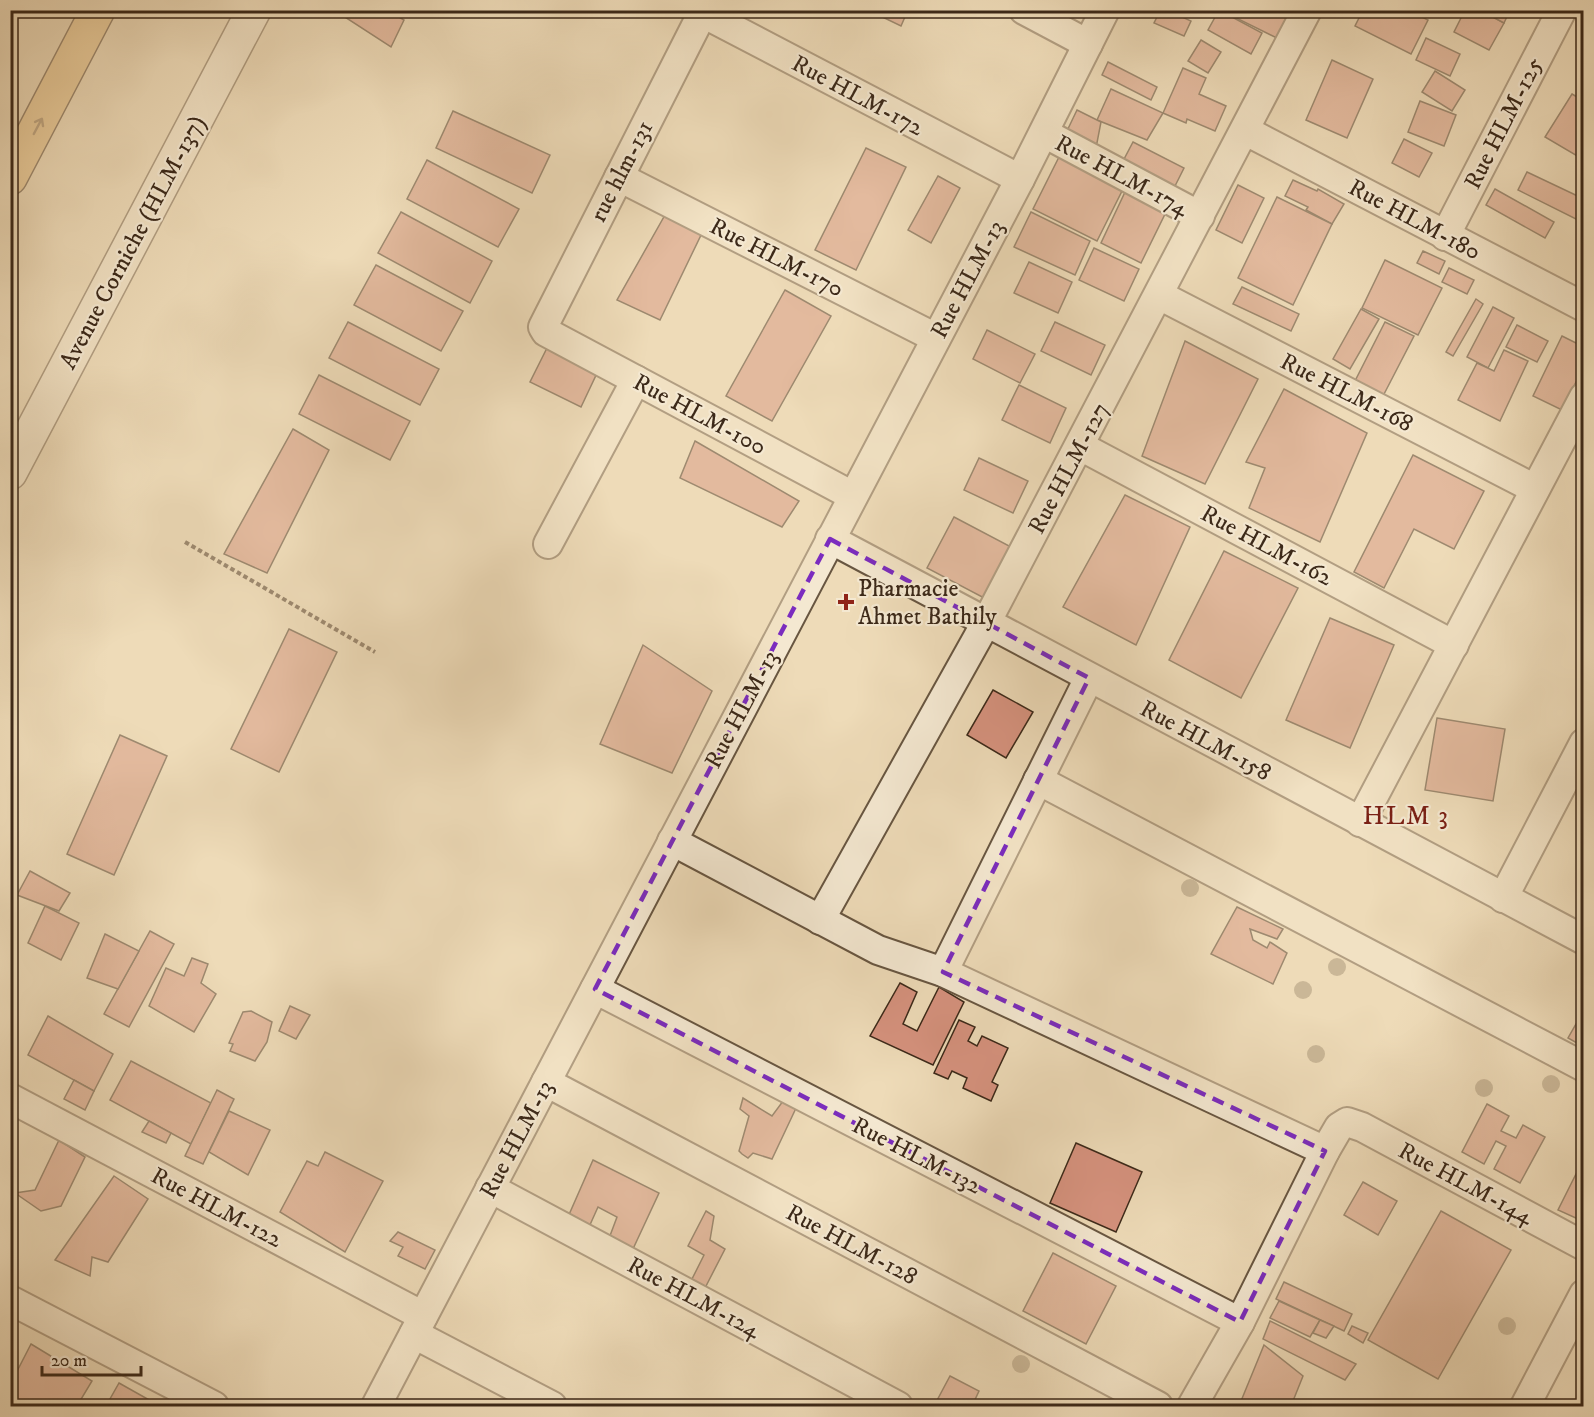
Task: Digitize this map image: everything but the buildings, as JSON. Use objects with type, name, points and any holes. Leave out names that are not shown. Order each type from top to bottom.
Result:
[{"type":"highway","points":[[10,178],[98,10]]},
{"type":"street","name":"Avenue Corniche (HLM-137)","points":[[10,473],[254,10]]},
{"type":"street","points":[[1024,10],[1088,44]]},
{"type":"street","name":"Rue HLM-13","points":[[376,1407],[1020,179],[1105,10]]},
{"type":"street","name":"Rue HLM-127","points":[[820,920],[987,621],[1246,131],[1307,10]]},
{"type":"street","name":"Rue HLM-125","points":[[1445,236],[1562,10]]},
{"type":"street","name":"rue hlm-131","points":[[546,332],[543,327],[545,321],[701,11]]},
{"type":"street","name":"Rue HLM-172","points":[[701,11],[1020,179]]},
{"type":"street","name":"Rue HLM-180","points":[[1246,131],[1584,307]]},
{"type":"street","name":"Rue HLM-174","points":[[1044,133],[1200,216]]},
{"type":"street","name":"Rue HLM-170","points":[[618,177],[936,338]]},
{"type":"street","name":"Rue HLM-168","points":[[1159,295],[1535,489]]},
{"type":"street","name":"Rue HLM-100","points":[[546,332],[853,496]]},
{"type":"street","points":[[548,544],[636,380]]},
{"type":"street","points":[[1360,822],[1584,397]]},
{"type":"street","name":"Rue HLM-162","points":[[1080,446],[1454,645]]},
{"type":"street","name":"Rue HLM-158","points":[[830,539],[1584,940]]},
{"type":"street","points":[[943,972],[1089,678]]},
{"type":"street","points":[[1503,898],[1584,743]]},
{"type":"street","points":[[1038,780],[1584,1067]]},
{"type":"street","points":[[672,842],[878,950],[943,972],[1325,1151],[1240,1322],[1192,1407]]},
{"type":"street","name":"Rue HLM-132","points":[[595,989],[1240,1322]]},
{"type":"street","name":"Rue HLM-128","points":[[546,1082],[1158,1407]]},
{"type":"street","name":"Rue HLM-122","points":[[10,1098],[418,1325],[552,1407]]},
{"type":"street","name":"Rue HLM-144","points":[[1325,1151],[1339,1127],[1347,1122],[1362,1127],[1584,1246]]},
{"type":"street","name":"Rue HLM-124","points":[[490,1188],[898,1407]]},
{"type":"street","points":[[1525,1407],[1584,1294]]},
{"type":"street","points":[[10,1300],[214,1407]]},
{"type":"path","points":[[185,542],[375,652]]},
{"type":"highlighted area","points":[[830,539],[1089,678],[943,972],[1325,1151],[1240,1322],[595,989]]},
{"type":"place","name":"Pharmacie Ahmet Bathily","points":[[846,602]]},
{"type":"district","name":"HLM 3","points":[[1406,815]]}]
